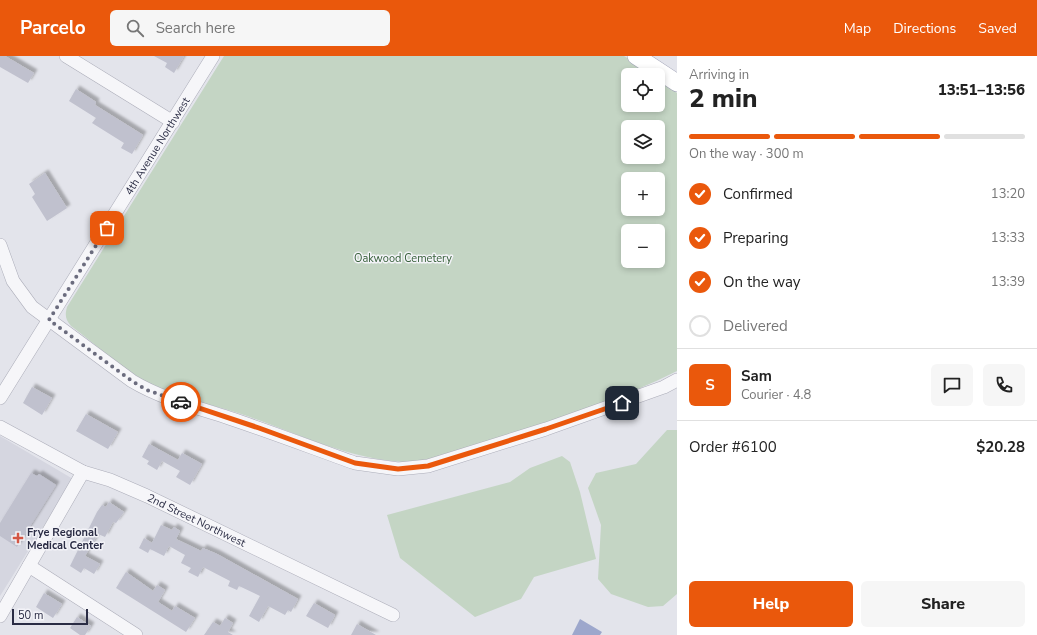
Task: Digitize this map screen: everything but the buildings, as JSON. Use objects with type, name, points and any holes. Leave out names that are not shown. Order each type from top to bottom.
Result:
[{"type":"main road","points":[[636,56],[677,83]]},
{"type":"street","points":[[66,56],[173,122]]},
{"type":"street","name":"4th Avenue Northwest","points":[[0,398],[213,56]]},
{"type":"street","points":[[0,245],[10,275],[20,292],[32,307],[132,381],[153,393],[259,428],[355,463],[383,468],[413,468],[435,464],[580,418],[664,387],[677,380]]},
{"type":"street","name":"2nd Street Northwest","points":[[0,427],[83,472],[110,480],[147,496],[393,615]]},
{"type":"street","points":[[0,616],[83,472]]},
{"type":"street","points":[[29,566],[136,635]]},
{"type":"shaded area","name":"Frye Regional Medical Center","points":[[0,436],[73,479],[0,596]]},
{"type":"green space","name":"Oakwood Cemetery","points":[[224,56],[624,56],[644,68],[621,68],[621,112],[665,112],[665,83],[677,93],[677,371],[637,389],[576,412],[461,452],[432,460],[404,462],[361,456],[340,450],[238,413],[153,386],[122,366],[71,326],[66,317],[67,307]]},
{"type":"green space","points":[[667,430],[677,430],[677,594],[663,606],[648,607],[611,594],[598,579],[601,525],[588,488],[596,473],[636,464]]},
{"type":"green space","points":[[562,456],[570,462],[580,492],[596,559],[534,577],[521,599],[475,617],[400,558],[387,515],[510,482],[530,468]]},
{"type":"water","points":[[580,619],[602,632],[600,635],[572,635]]},
{"type":"way so far","points":[[107,228],[49,320],[92,350],[132,381],[147,390],[166,398],[181,402]]},
{"type":"place","name":"Frye Regional Medical Center","points":[[18,538]]},
{"type":"route","points":[[181,402],[259,428],[355,463],[398,469],[428,466],[499,445],[622,403]]}]
